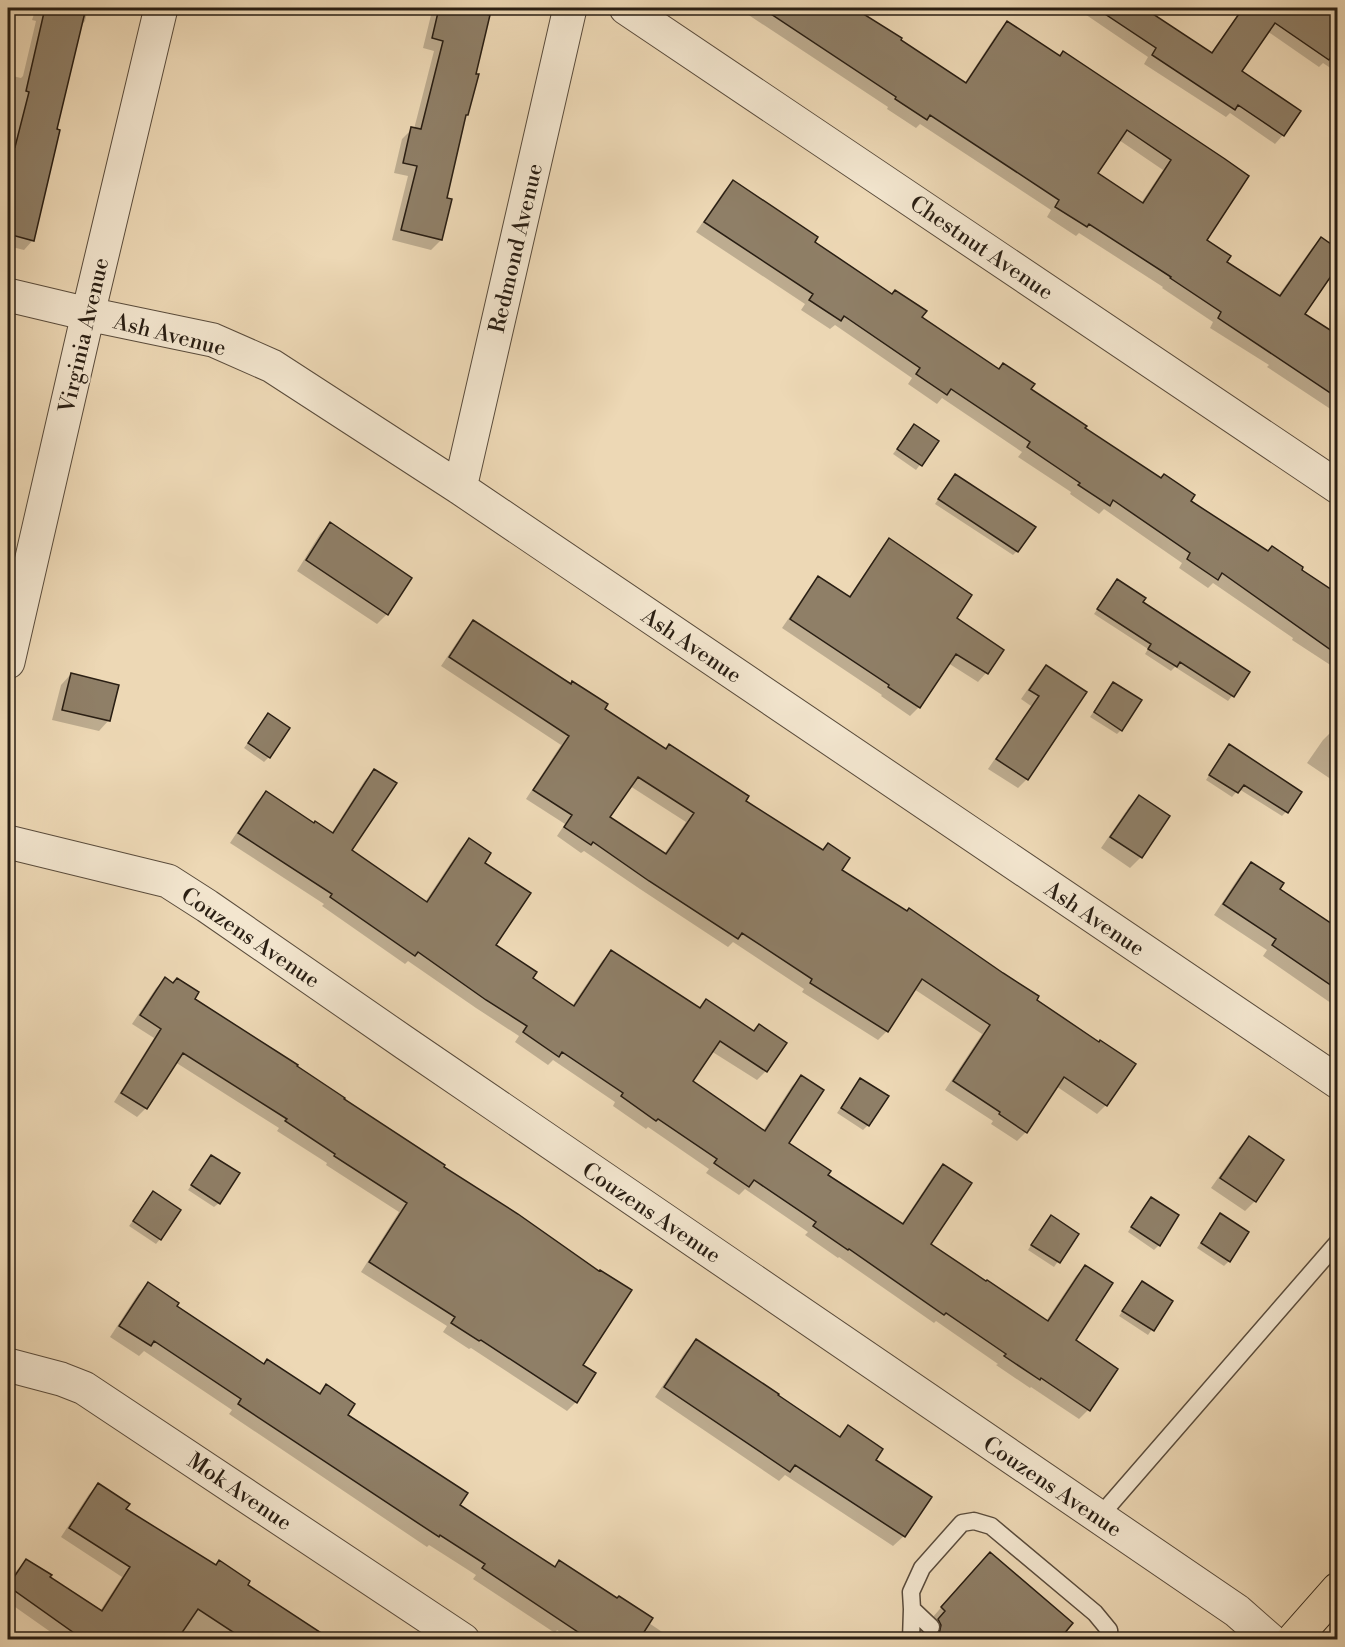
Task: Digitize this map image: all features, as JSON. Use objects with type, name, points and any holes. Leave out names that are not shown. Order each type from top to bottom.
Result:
[{"type":"main road","points":[[1293,1640],[1338,1589]]},
{"type":"street","name":"Virginia Avenue","points":[[8,662],[161,8]]},
{"type":"street","name":"Redmond Avenue","points":[[460,488],[570,8]]},
{"type":"street","name":"Chestnut Avenue","points":[[626,8],[1338,487]]},
{"type":"street","name":"Ash Avenue","points":[[8,295],[213,340],[272,366],[460,488],[1338,1083]]},
{"type":"street","name":"Couzens Avenue","points":[[8,842],[168,881],[1237,1611],[1270,1640]]},
{"type":"street","name":"Mok Avenue","points":[[8,1365],[61,1379],[84,1388],[463,1640]]},
{"type":"lane","points":[[1099,1517],[1338,1242]]},
{"type":"lane","points":[[911,1640],[911,1592],[922,1568],[962,1523],[974,1521],[991,1526],[1095,1613],[1109,1630],[1110,1640]]},
{"type":"lane","points":[[912,1608],[931,1627]]},
{"type":"building","points":[[45,8],[86,8],[57,129],[60,130],[34,241],[8,234],[8,145],[15,147],[29,92],[26,91]]},
{"type":"building","points":[[439,8],[460,8],[490,15],[476,74],[479,74],[468,115],[466,115],[447,198],[452,199],[442,240],[401,230],[417,166],[403,163],[411,127],[421,129],[443,41],[432,38]]},
{"type":"building","points":[[762,8],[854,8],[966,83],[1007,21],[1060,56],[1063,51],[1225,159],[1249,176],[1207,240],[1231,256],[1227,262],[1280,296],[1321,237],[1338,249],[1338,266],[1305,314],[1338,335],[1338,398],[1218,318],[1221,312],[1171,277],[1089,224],[1087,227],[1055,207],[1059,200],[930,115],[927,120],[895,99],[896,97]],"holes":[[[1127,130],[1171,160],[1143,203],[1098,173]]]},
{"type":"building","points":[[1096,8],[1144,8],[1212,53],[1243,8],[1338,8],[1338,47],[1329,60],[1275,23],[1242,71],[1301,111],[1284,136],[1238,105],[1235,110],[1152,55],[1156,48]]},
{"type":"building","points":[[733,180],[818,237],[815,242],[892,294],[895,290],[927,311],[922,317],[999,369],[1003,363],[1035,384],[1031,389],[1087,426],[1085,428],[1161,478],[1164,474],[1195,495],[1191,501],[1268,551],[1272,546],[1338,594],[1338,655],[1222,573],[1218,580],[1187,559],[1190,553],[1113,500],[1110,506],[1078,485],[1080,483],[1027,447],[1030,442],[951,389],[947,395],[916,374],[920,368],[844,316],[841,321],[809,300],[813,294],[704,222]]},
{"type":"building","points":[[914,424],[939,441],[922,466],[897,449]]},
{"type":"building","points":[[955,474],[1036,527],[1018,552],[938,499]]},
{"type":"building","points":[[330,522],[412,578],[388,615],[306,560]]},
{"type":"building","points":[[889,538],[972,595],[957,618],[1004,650],[988,674],[956,654],[920,708],[790,619],[818,576],[850,597]]},
{"type":"building","points":[[1117,579],[1146,598],[1143,602],[1250,672],[1234,697],[1180,662],[1177,667],[1148,649],[1151,644],[1097,609]]},
{"type":"building","points":[[473,620],[571,684],[572,681],[608,704],[605,709],[666,749],[669,744],[749,796],[746,801],[823,850],[828,843],[850,858],[842,870],[907,911],[909,908],[1039,996],[1037,1000],[1136,1064],[1107,1106],[1064,1077],[1027,1133],[953,1081],[990,1025],[922,979],[888,1032],[810,983],[812,979],[742,933],[738,939],[593,842],[591,845],[564,827],[572,815],[533,790],[569,736],[449,657]],"holes":[[[638,777],[694,813],[666,854],[610,817]]]},
{"type":"building","points":[[1046,665],[1087,692],[1028,780],[996,759],[1039,696],[1029,690]]},
{"type":"building","points":[[71,673],[119,685],[110,721],[62,710]]},
{"type":"building","points":[[1113,682],[1142,700],[1122,731],[1094,712]]},
{"type":"building","points":[[268,713],[290,728],[270,758],[248,743]]},
{"type":"building","points":[[1229,744],[1302,792],[1288,813],[1244,785],[1238,793],[1209,775]]},
{"type":"building","points":[[374,769],[397,783],[352,850],[427,902],[469,838],[491,853],[485,863],[531,893],[496,945],[537,972],[533,978],[574,1006],[611,950],[700,1008],[706,999],[754,1031],[759,1024],[787,1043],[767,1072],[720,1041],[693,1081],[765,1131],[801,1075],[824,1090],[789,1143],[831,1171],[828,1175],[903,1224],[943,1164],[972,1183],[931,1244],[1048,1321],[1085,1265],[1113,1283],[1076,1340],[1118,1369],[1090,1411],[1004,1356],[1006,1354],[946,1313],[944,1315],[813,1226],[816,1222],[754,1180],[749,1187],[714,1163],[717,1159],[621,1096],[623,1093],[562,1052],[559,1057],[523,1032],[527,1026],[418,952],[415,956],[330,897],[332,894],[238,833],[266,791],[333,833]]},
{"type":"building","points":[[1139,795],[1170,816],[1142,858],[1110,837]]},
{"type":"building","points":[[1251,862],[1284,883],[1280,889],[1338,928],[1338,990],[1272,945],[1276,939],[1223,904]]},
{"type":"building","points":[[165,977],[173,983],[177,978],[199,992],[195,999],[298,1065],[344,1099],[518,1214],[599,1271],[632,1290],[583,1365],[596,1373],[577,1403],[451,1323],[455,1317],[369,1262],[407,1203],[334,1156],[335,1154],[285,1121],[287,1119],[183,1053],[147,1109],[121,1093],[161,1029],[140,1015]]},
{"type":"building","points":[[860,1078],[889,1096],[869,1126],[841,1108]]},
{"type":"building","points":[[1249,1136],[1284,1160],[1256,1202],[1220,1178]]},
{"type":"building","points":[[211,1155],[240,1173],[220,1204],[191,1185]]},
{"type":"building","points":[[153,1191],[181,1210],[161,1240],[133,1221]]},
{"type":"building","points":[[1151,1197],[1179,1215],[1160,1246],[1131,1227]]},
{"type":"building","points":[[1220,1213],[1249,1232],[1230,1262],[1201,1243]]},
{"type":"building","points":[[1051,1215],[1079,1234],[1060,1263],[1031,1245]]},
{"type":"building","points":[[1142,1281],[1173,1301],[1154,1331],[1122,1311]]},
{"type":"building","points":[[148,1282],[179,1303],[177,1306],[264,1364],[267,1359],[320,1394],[326,1384],[355,1404],[348,1415],[468,1493],[460,1505],[555,1567],[559,1560],[617,1598],[619,1596],[653,1618],[639,1640],[590,1640],[482,1568],[485,1564],[440,1535],[439,1537],[238,1404],[241,1399],[154,1341],[151,1346],[119,1326]]},
{"type":"building","points":[[696,1339],[840,1437],[848,1425],[883,1449],[876,1460],[932,1497],[905,1537],[795,1465],[790,1472],[664,1387]]},
{"type":"building","points":[[98,1483],[130,1504],[126,1509],[216,1565],[219,1560],[250,1581],[248,1585],[332,1640],[245,1640],[198,1609],[177,1640],[84,1640],[8,1586],[26,1559],[102,1611],[130,1567],[69,1528]]},
{"type":"building","points":[[990,1552],[1073,1623],[1059,1640],[922,1640],[924,1635],[933,1637],[939,1634],[941,1625],[938,1619],[945,1611],[941,1607]]}]
